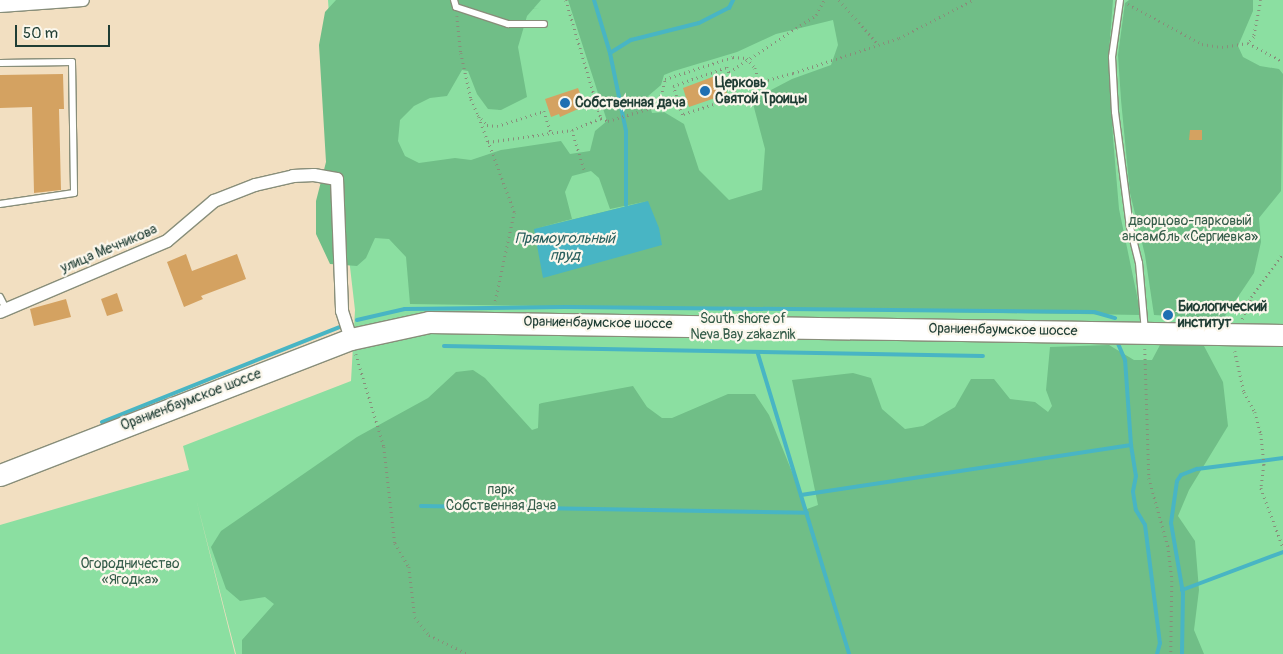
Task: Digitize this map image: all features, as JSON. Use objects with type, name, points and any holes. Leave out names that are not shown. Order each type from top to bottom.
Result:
[{"type":"main road","name":"Ораниенбаумское шоссе","points":[[0,475],[351,340],[393,327],[448,321],[1283,335]]},
{"type":"street","points":[[0,6],[42,1],[83,0]]},
{"type":"street","name":"улица Мечникова","points":[[3,310],[167,240],[214,201],[256,185],[293,176],[337,179],[342,312],[351,340]]},
{"type":"lane","points":[[1121,0],[1112,58],[1115,112],[1130,227],[1140,263],[1145,332]]},
{"type":"lane","points":[[455,3],[508,24],[544,24]]},
{"type":"lane","points":[[0,64],[72,62],[74,193],[0,204]]},
{"type":"lane","points":[[0,297],[3,310]]},
{"type":"path","points":[[566,0],[602,118],[608,121],[677,100]]},
{"type":"path","points":[[729,72],[816,15],[824,0]]},
{"type":"path","points":[[838,0],[878,44]]},
{"type":"path","points":[[734,89],[760,83],[878,44],[923,27],[973,0]]},
{"type":"path","points":[[1121,0],[1202,44],[1222,47],[1248,43],[1254,37],[1261,0]]},
{"type":"path","points":[[455,3],[461,53],[471,99],[514,212],[495,300]]},
{"type":"path","points":[[1248,43],[1283,62]]},
{"type":"path","points":[[658,106],[665,79],[733,57],[748,60]]},
{"type":"path","points":[[748,60],[760,83]]},
{"type":"path","points":[[727,68],[734,89],[737,97],[682,115],[673,86],[727,68]]},
{"type":"path","points":[[478,115],[487,125],[505,124],[544,111],[551,132]]},
{"type":"path","points":[[488,142],[572,130],[602,118]]},
{"type":"path","points":[[572,130],[585,172]]},
{"type":"path","points":[[1283,253],[1251,297],[1236,334],[1234,359],[1261,434],[1264,465],[1261,488],[1283,547]]},
{"type":"path","points":[[1145,332],[1149,478],[1168,546],[1172,581],[1171,654]]},
{"type":"path","points":[[351,340],[384,447],[395,543],[409,567],[415,617],[429,635],[468,654]]},
{"type":"green space","name":"South shore of Neva Bay zakaznik","points":[[328,0],[1283,0],[1283,654],[236,654],[196,499],[235,654],[0,654],[0,525],[189,470],[183,446],[351,381],[355,310],[339,172]]},
{"type":"green space","points":[[336,0],[541,0],[527,16],[518,47],[527,97],[501,110],[488,109],[477,94],[468,71],[462,70],[447,96],[430,98],[414,106],[400,120],[398,141],[405,156],[419,163],[455,158],[471,160],[501,150],[561,141],[570,154],[590,151],[595,131],[607,121],[568,0],[1113,0],[1109,51],[1113,138],[1119,209],[1141,315],[410,304],[406,257],[389,239],[375,238],[366,258],[357,266],[330,264],[316,234],[316,201],[326,162],[319,45],[325,12]],"holes":[[[833,20],[838,45],[831,65],[792,79],[752,100],[765,149],[762,190],[729,200],[699,170],[684,124],[664,112],[652,113],[647,97],[661,85],[664,75],[737,52],[776,34]],[[591,171],[599,178],[610,209],[648,201],[534,229],[572,219],[565,192],[572,176]]]},
{"type":"green space","name":"дворцово-парковый ансамбль «Сергиевка»","points":[[1129,0],[1253,0],[1253,11],[1238,46],[1243,57],[1260,66],[1279,69],[1283,74],[1281,191],[1259,218],[1261,242],[1254,273],[1223,319],[1154,315],[1145,255],[1130,193],[1121,100],[1118,55],[1125,3]]},
{"type":"green space","name":"парк Собственная Дача","points":[[1109,345],[1134,360],[1152,360],[1160,345],[1204,346],[1223,382],[1228,426],[1189,490],[1178,516],[1195,541],[1199,590],[1194,630],[1204,654],[242,654],[242,640],[274,604],[265,597],[240,601],[226,589],[211,547],[221,531],[357,437],[428,398],[456,372],[473,370],[485,378],[532,430],[538,428],[539,404],[633,386],[647,407],[662,418],[672,418],[728,394],[755,394],[769,415],[807,509],[818,505],[792,380],[853,373],[871,378],[882,409],[905,429],[923,426],[955,407],[971,379],[994,379],[1010,399],[1035,402],[1048,412],[1052,406],[1046,390],[1050,347]]},
{"type":"water","name":"Прямоугольный пруд","points":[[648,201],[659,228],[662,245],[543,278],[534,229]]},
{"type":"building","points":[[63,74],[64,109],[59,109],[61,190],[34,193],[32,107],[0,108],[0,75]]},
{"type":"building","name":"Церковь Святой Троицы","points":[[715,76],[724,78],[727,94],[689,107],[683,88]]},
{"type":"building","name":"Собственная дача","points":[[578,88],[585,106],[560,117],[559,114],[551,117],[545,99]]},
{"type":"building","points":[[1190,130],[1202,130],[1202,140],[1189,140]]},
{"type":"building","points":[[186,254],[192,271],[237,254],[246,279],[201,296],[203,299],[184,307],[167,262]]},
{"type":"building","points":[[117,293],[123,311],[107,316],[101,299]]},
{"type":"building","points":[[66,299],[71,317],[34,326],[30,309]]},
{"type":"waterway","points":[[594,0],[610,53],[626,131],[626,205]]},
{"type":"waterway","points":[[610,53],[631,40],[699,23],[729,8],[733,0]]},
{"type":"waterway","points":[[357,320],[405,309],[565,307],[1094,312],[1115,318]]},
{"type":"waterway","points":[[102,422],[339,327]]},
{"type":"waterway","points":[[801,495],[1131,445],[1125,360],[1117,341]]},
{"type":"waterway","points":[[444,346],[983,356]]},
{"type":"waterway","points":[[758,354],[849,654]]},
{"type":"waterway","points":[[1131,445],[1136,476],[1133,492],[1136,510],[1145,525],[1160,643],[1157,654]]},
{"type":"waterway","points":[[1182,654],[1183,593],[1171,523],[1177,481],[1181,475],[1197,469],[1283,458]]},
{"type":"waterway","points":[[421,506],[807,513]]},
{"type":"waterway","points":[[1182,590],[1283,552]]},
{"type":"place","name":"Церковь Святой Троицы","points":[[705,91]]},
{"type":"place","name":"Собственная дача","points":[[565,103]]},
{"type":"place","name":"Биологический институт","points":[[1168,315]]},
{"type":"park label","name":"Огородничество «Ягодка»","points":[[130,572]]}]
